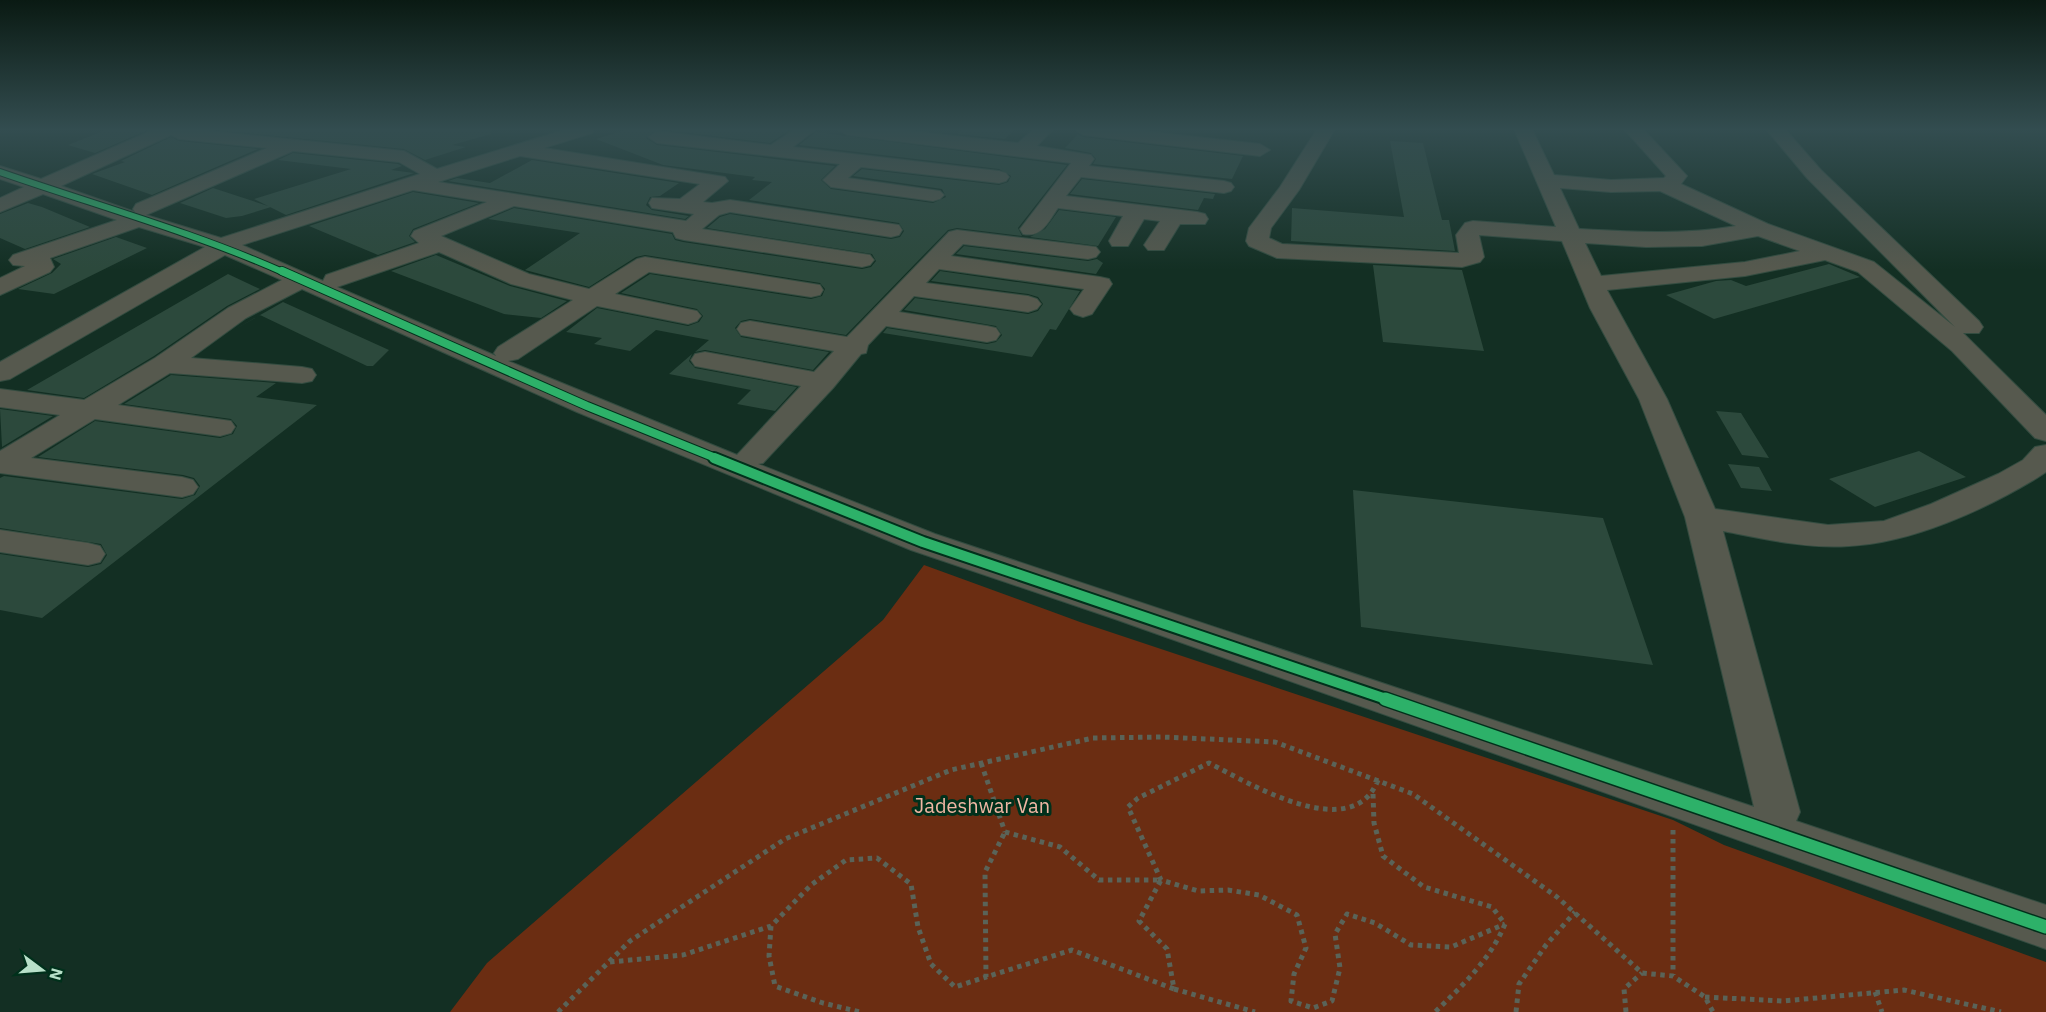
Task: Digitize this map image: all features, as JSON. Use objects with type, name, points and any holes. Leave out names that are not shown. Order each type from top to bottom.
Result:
[{"type":"street","points":[[19,176],[50,183]]},
{"type":"street","points":[[35,176],[141,214],[225,240],[335,280],[508,353],[634,417],[752,456],[998,546],[1462,701],[2046,903]]},
{"type":"street","points":[[0,206],[66,176]]},
{"type":"street","points":[[10,259],[141,214],[224,176]]},
{"type":"street","points":[[0,358],[225,240],[420,176]]},
{"type":"street","points":[[0,373],[225,240],[423,176]]},
{"type":"street","points":[[462,176],[862,260]]},
{"type":"street","points":[[508,353],[645,264],[686,222],[718,181],[688,176]]},
{"type":"street","points":[[838,176],[833,180],[838,183],[933,195]]},
{"type":"street","points":[[992,176],[999,177]]},
{"type":"street","points":[[1031,229],[1071,176]]},
{"type":"street","points":[[1130,176],[1224,187]]},
{"type":"street","points":[[1297,176],[1260,228],[1257,241],[1268,248],[1277,251],[1462,260],[1472,257],[1467,235],[1473,228],[1646,240],[1702,239],[1760,229]]},
{"type":"street","points":[[1544,176],[1593,284],[1653,399],[1702,517],[1778,812]]},
{"type":"street","points":[[1546,181],[1611,186],[1665,185],[1670,184],[1677,176]]},
{"type":"street","points":[[1816,176],[2046,402]]},
{"type":"street","points":[[407,183],[511,200],[686,222],[712,210],[730,206],[891,230]]},
{"type":"street","points":[[1665,185],[1760,229],[1866,267],[1961,345],[2046,432]]},
{"type":"street","points":[[511,200],[422,236],[520,279],[595,298],[688,316]]},
{"type":"street","points":[[1052,201],[1197,219]]},
{"type":"street","points":[[1120,241],[1137,212]]},
{"type":"street","points":[[1156,245],[1174,216]]},
{"type":"street","points":[[752,456],[957,237],[1088,252]]},
{"type":"street","points":[[225,240],[302,280],[634,417],[922,542],[1140,614],[2046,927]]},
{"type":"street","points":[[335,280],[440,244]]},
{"type":"street","points":[[1593,284],[1744,269],[1827,253]]},
{"type":"street","points":[[0,288],[42,267],[41,262],[10,259]]},
{"type":"street","points":[[933,261],[1100,284],[1083,309]]},
{"type":"street","points":[[645,264],[811,290]]},
{"type":"street","points":[[0,464],[165,364],[237,313],[302,280]]},
{"type":"street","points":[[907,288],[1028,304]]},
{"type":"street","points":[[880,317],[987,333]]},
{"type":"street","points":[[750,329],[856,346]]},
{"type":"street","points":[[705,360],[823,382]]},
{"type":"street","points":[[165,364],[302,375]]},
{"type":"street","points":[[0,398],[220,427]]},
{"type":"street","points":[[1702,517],[1823,535],[1869,534],[1930,517],[1999,485],[2041,461],[2046,454]]},
{"type":"street","points":[[0,464],[182,487]]},
{"type":"street","points":[[0,542],[88,554]]},
{"type":"path","points":[[558,1012],[630,941],[785,839],[951,770],[1094,738],[1185,738],[1275,742],[1413,794],[1557,897],[1642,973],[1673,976],[1705,996],[1784,1001],[1904,990],[2001,1012]]},
{"type":"path","points":[[981,763],[1005,832],[985,872],[986,977]]},
{"type":"path","points":[[1161,880],[1128,807],[1138,798],[1209,763],[1289,802],[1321,809],[1354,807],[1374,793]]},
{"type":"path","points":[[1378,780],[1374,793],[1374,823],[1383,856],[1424,888],[1492,907],[1506,924]]},
{"type":"path","points":[[1673,820],[1673,976]]},
{"type":"path","points":[[1005,832],[1060,847],[1099,880],[1161,880],[1198,891],[1228,890],[1259,895],[1297,915],[1306,948],[1294,974],[1291,1002],[1313,1008],[1332,1001],[1339,978],[1341,953],[1335,934],[1347,914],[1376,923],[1411,945],[1451,947],[1506,924]]},
{"type":"path","points":[[609,962],[683,955],[771,926],[811,885],[846,860],[877,858],[911,884],[918,927],[931,964],[955,987],[1072,950],[1174,989],[1255,1012]]},
{"type":"path","points":[[1161,880],[1139,921],[1167,949],[1174,989]]},
{"type":"path","points":[[1516,1012],[1520,984],[1546,945],[1575,912]]},
{"type":"path","points":[[1435,1012],[1468,980],[1496,945],[1506,924]]},
{"type":"path","points":[[771,926],[769,956],[775,986],[823,1003],[860,1012]]},
{"type":"path","points":[[1626,1012],[1624,988],[1642,973]]},
{"type":"path","points":[[1875,992],[1882,1012]]},
{"type":"path","points":[[1705,996],[1713,1012]]},
{"type":"green space","name":"Jadeshwar Van","points":[[924,565],[1080,622],[1673,820],[1724,845],[2046,962],[2046,1012],[450,1012],[487,963],[883,620]]},
{"type":"building","points":[[98,176],[195,176],[152,195]]},
{"type":"building","points":[[328,176],[404,176],[286,215],[254,199]]},
{"type":"building","points":[[502,176],[636,176],[679,183],[660,196],[650,197],[646,205],[652,210],[689,216],[685,219],[448,181],[457,178],[490,183]]},
{"type":"building","points":[[749,176],[825,176],[821,180],[831,189],[933,203],[946,197],[942,189],[855,176],[924,176],[999,185],[1008,182],[1011,176],[1058,176],[1018,228],[1022,236],[957,228],[948,230],[846,335],[750,319],[741,321],[735,328],[741,337],[829,352],[813,370],[705,350],[695,352],[709,340],[656,330],[630,351],[594,344],[602,338],[566,332],[597,308],[688,326],[699,322],[703,316],[697,309],[621,293],[650,274],[811,299],[822,296],[825,289],[820,283],[645,255],[636,257],[589,287],[525,270],[580,233],[488,219],[514,208],[672,234],[675,240],[683,242],[862,269],[871,267],[876,261],[872,254],[707,228],[720,217],[730,214],[891,239],[900,237],[904,231],[899,223],[749,200],[772,182],[752,180],[755,177]]},
{"type":"building","points":[[1206,176],[1233,176],[1232,179]]},
{"type":"building","points":[[1396,176],[1431,176],[1442,220],[1449,220],[1455,251],[1291,241],[1292,208],[1404,217]]},
{"type":"building","points":[[1082,179],[1215,194],[1213,199],[1204,198],[1198,210],[1070,194]]},
{"type":"building","points":[[213,188],[271,207],[242,216],[226,218],[180,203]]},
{"type":"building","points":[[413,192],[479,203],[413,229],[409,236],[415,242],[378,255],[309,226]]},
{"type":"building","points":[[28,203],[90,227],[25,249],[0,238],[0,214]]},
{"type":"building","points":[[1059,210],[1116,217],[1098,246],[1030,237],[1045,229]]},
{"type":"building","points":[[116,237],[147,248],[54,294],[18,289],[52,273],[61,264],[53,259]]},
{"type":"building","points":[[964,246],[1088,261],[1097,259],[1103,263],[1096,274],[956,254]]},
{"type":"building","points":[[436,255],[510,286],[567,301],[541,318],[504,314],[391,271]]},
{"type":"building","points":[[1829,264],[1860,277],[1714,319],[1666,295],[1716,281],[1731,280],[1746,286]]},
{"type":"building","points":[[1373,265],[1462,270],[1484,351],[1383,342]]},
{"type":"building","points":[[940,271],[1080,291],[1056,330],[1050,329],[1032,357],[883,333],[887,328],[987,344],[996,342],[1002,335],[996,326],[904,310],[915,298],[1028,314],[1038,311],[1043,304],[1038,297],[1028,294],[931,281]]},
{"type":"building","points":[[228,274],[260,289],[227,306],[154,356],[84,398],[27,390]]},
{"type":"building","points":[[283,302],[389,350],[373,366],[367,366],[260,315]]},
{"type":"building","points":[[692,354],[689,361],[695,368],[797,387],[775,411],[737,404],[751,390],[669,374]]},
{"type":"building","points":[[171,375],[276,383],[256,397],[317,405],[42,618],[0,610],[0,554],[88,567],[101,564],[107,555],[101,544],[0,528],[0,478],[4,476],[182,499],[195,495],[200,486],[194,478],[183,475],[38,457],[95,421],[220,438],[233,434],[237,426],[231,419],[124,404]]},
{"type":"building","points":[[0,409],[53,416],[2,447]]},
{"type":"building","points":[[1716,411],[1741,413],[1769,458],[1742,455]]},
{"type":"building","points":[[1919,451],[1966,477],[1875,507],[1829,479]]},
{"type":"building","points":[[1728,464],[1759,467],[1772,491],[1741,488]]},
{"type":"building","points":[[1353,490],[1603,518],[1653,665],[1361,627]]},
{"type":"cycle path","points":[[12,176],[129,217],[224,246],[587,406],[923,542],[1128,610],[2046,927]]}]
